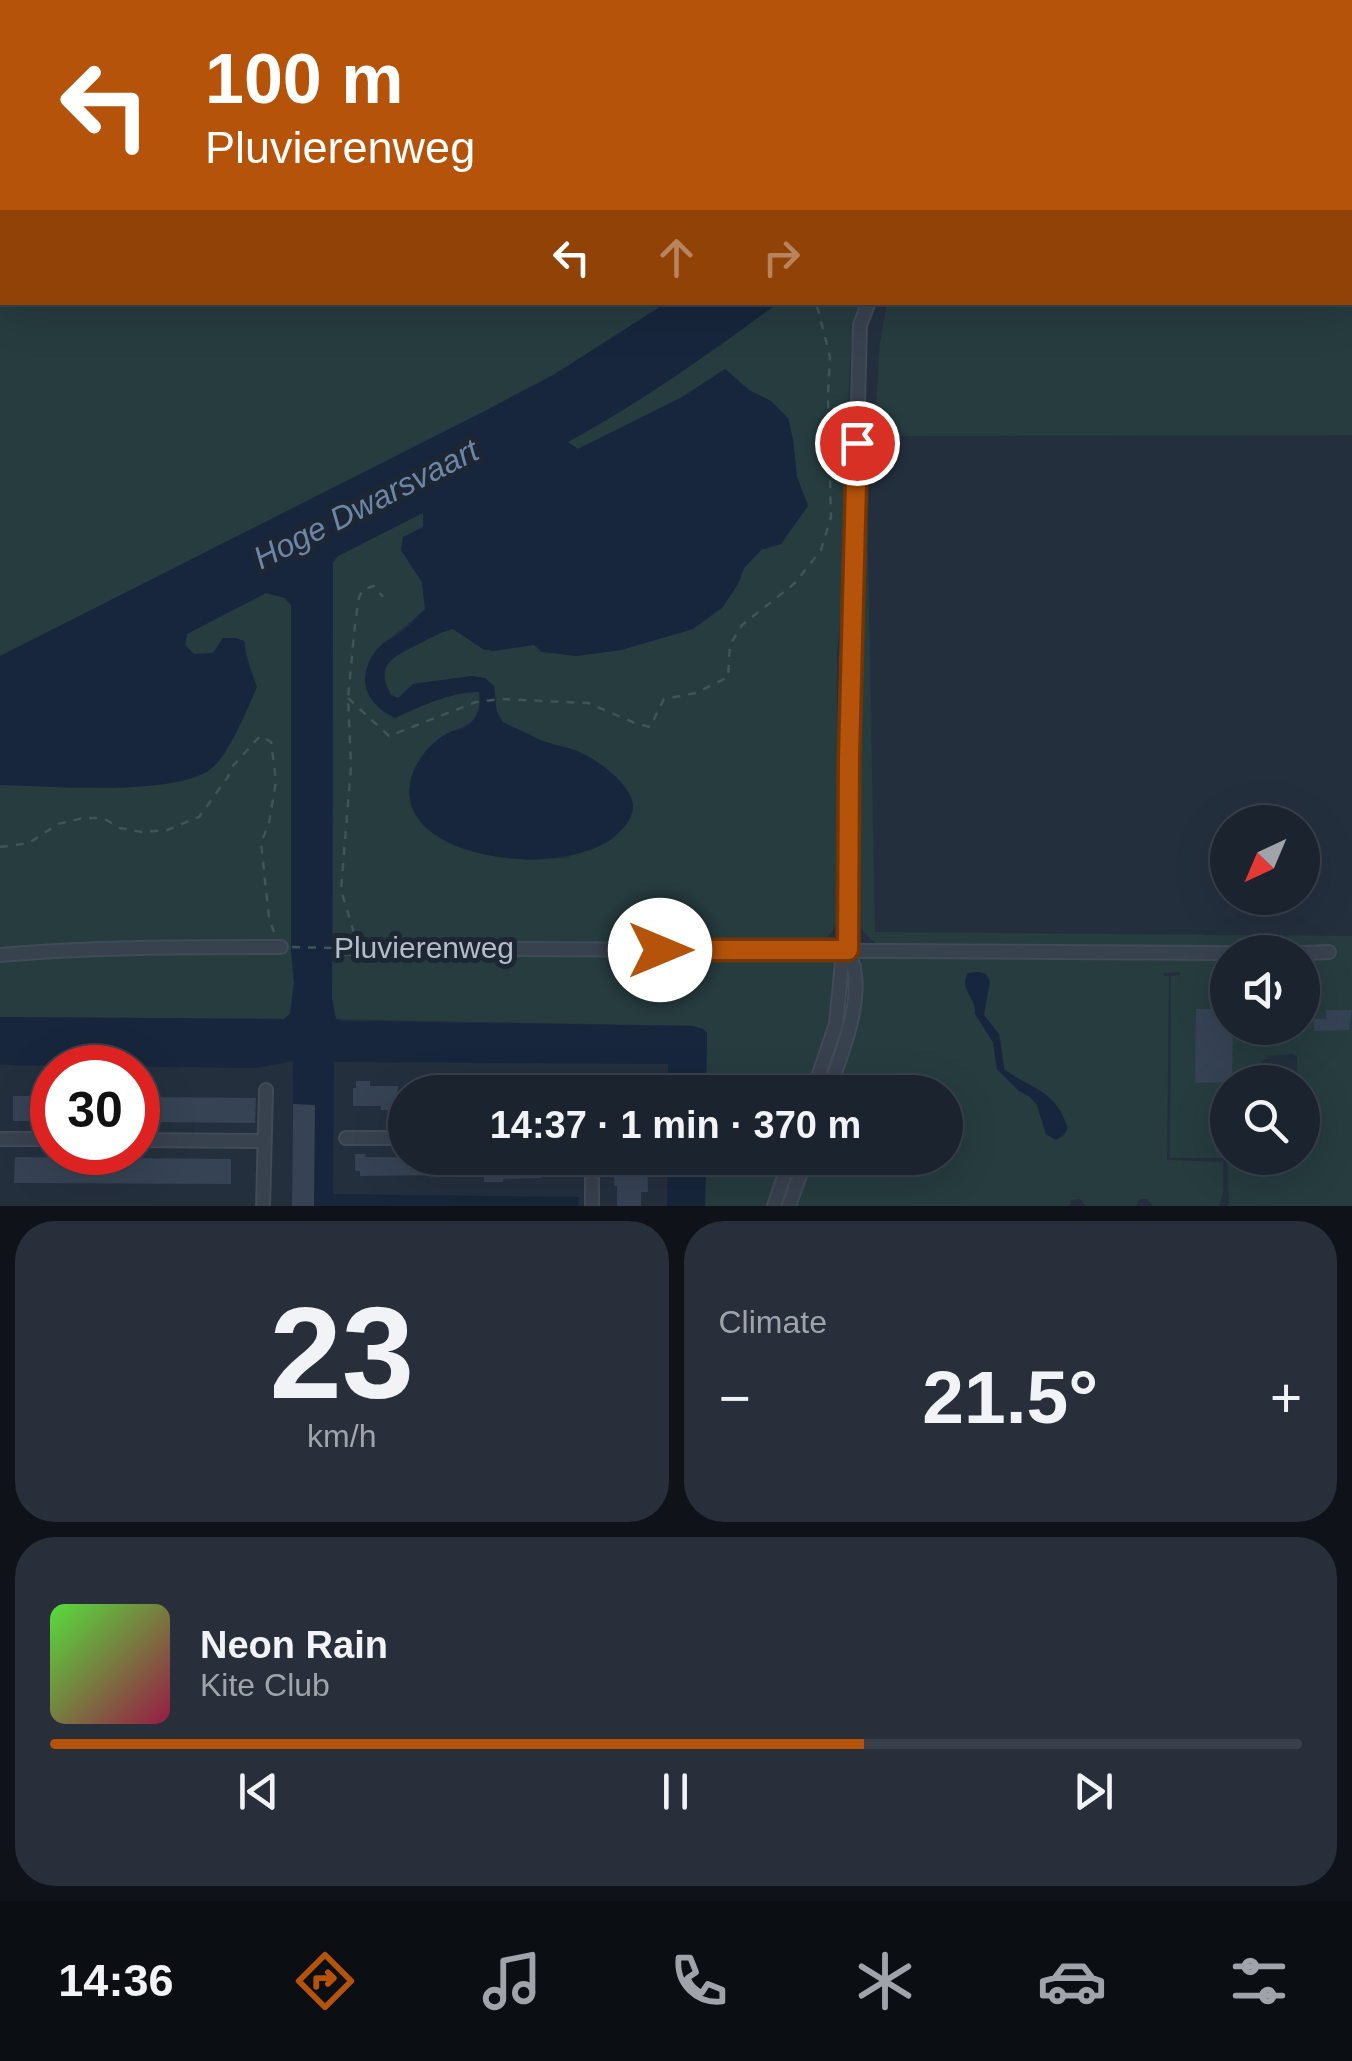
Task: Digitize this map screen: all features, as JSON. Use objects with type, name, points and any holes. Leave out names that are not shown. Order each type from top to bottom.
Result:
[{"type":"street","points":[[819,1075],[836,1024],[842,962],[848,950],[860,325],[867,305]]},
{"type":"street","points":[[0,955],[120,948],[281,947]]},
{"type":"street","name":"Pluvierenweg","points":[[352,948],[1210,953]]},
{"type":"street","points":[[834,1075],[854,1011],[855,963],[848,950]]},
{"type":"street","points":[[1320,952],[1329,952]]},
{"type":"street","points":[[263,1206],[266,1090]]},
{"type":"street","points":[[346,1138],[388,1138]]},
{"type":"street","points":[[0,1139],[30,1140]]},
{"type":"street","points":[[160,1140],[265,1141]]},
{"type":"street","points":[[592,1175],[592,1206]]},
{"type":"street","points":[[774,1206],[784,1175]]},
{"type":"street","points":[[790,1206],[800,1175]]},
{"type":"path","points":[[348,698],[389,736],[476,702],[500,699],[588,704],[650,727],[664,699],[696,693],[728,677],[730,645],[742,625],[795,583],[821,550],[831,516],[830,357],[817,305]]},
{"type":"path","points":[[352,948],[342,890],[351,767],[348,698],[359,596],[364,589],[374,586],[383,597]]},
{"type":"path","points":[[0,847],[29,843],[58,824],[83,818],[103,818],[120,828],[142,832],[166,830],[200,818],[232,768],[260,736],[270,742],[276,781],[262,843],[269,918],[281,947]]},
{"type":"path","name":"Pluvierenweg","points":[[281,947],[352,948]]},
{"type":"green space","points":[[0,305],[663,305],[555,374],[0,656]]},
{"type":"green space","points":[[775,305],[861,305],[851,344],[845,564],[837,654],[839,921],[827,938],[801,944],[333,943],[333,562],[423,512],[423,528],[403,537],[408,561],[422,582],[425,609],[374,653],[395,718],[447,697],[479,692],[478,714],[449,732],[524,860],[567,858],[617,777],[578,751],[543,741],[503,722],[497,711],[494,686],[472,676],[413,684],[399,698],[391,695],[386,684],[386,667],[405,651],[453,629],[483,649],[534,645],[576,656],[621,650],[693,629],[738,584],[744,568],[808,506],[797,478],[793,439],[771,401],[749,390],[725,369],[683,397],[578,449],[567,442],[701,358]]},
{"type":"green space","points":[[887,305],[1352,305],[1352,435],[874,436],[866,447],[875,932],[1233,935],[1210,935],[1210,1045],[1320,1045],[1320,936],[1352,936],[1352,1206],[1226,1206],[1228,1175],[1320,1175],[1320,1065],[1297,1065],[1297,1056],[1292,1054],[1269,1056],[1260,1065],[1210,1065],[1210,1158],[1170,1158],[1171,976],[1180,972],[1163,973],[1169,976],[1167,1160],[1210,1162],[1210,1175],[1223,1175],[1219,1206],[1153,1206],[1147,1199],[1140,1199],[1136,1206],[1086,1206],[1080,1199],[1071,1200],[1069,1206],[793,1206],[803,1175],[963,1175],[963,1075],[836,1075],[858,966],[864,958],[879,957],[879,945],[862,930],[855,909],[860,438],[874,435]],"holes":[[[965,988],[984,1004],[984,1015],[1001,1042],[1004,1069],[1030,1086],[1056,1140],[1046,1134],[1037,1105],[997,1069],[993,1042],[975,1014],[976,1005]]]},
{"type":"green space","points":[[266,593],[285,598],[291,605],[294,983],[290,1014],[284,1019],[0,1017],[0,785],[117,788],[251,672],[244,641],[223,638],[213,653],[194,654],[185,645],[187,633]]},
{"type":"green space","points":[[332,950],[839,958],[833,1025],[815,1075],[706,1075],[707,1033],[693,1026],[336,1019]]},
{"type":"green space","points":[[706,1175],[780,1175],[770,1206],[705,1206]]},
{"type":"water","name":"Hoge Dwarsvaart","points":[[663,305],[775,305],[649,393],[568,442],[578,449],[682,397],[725,369],[788,418],[797,477],[808,506],[781,544],[761,550],[744,568],[723,607],[693,629],[621,650],[576,656],[542,652],[534,645],[483,649],[453,629],[390,661],[384,675],[391,695],[398,698],[413,684],[472,676],[485,678],[494,686],[503,722],[591,758],[626,788],[633,805],[627,823],[614,837],[595,848],[570,856],[541,859],[482,854],[433,833],[417,817],[409,794],[414,770],[436,741],[471,723],[478,711],[479,692],[447,697],[395,718],[377,706],[367,691],[366,672],[375,652],[425,609],[422,582],[401,550],[403,537],[423,527],[423,513],[338,556],[333,562],[332,999],[336,1019],[693,1026],[707,1033],[706,1075],[668,1075],[668,1064],[334,1062],[333,1194],[579,1197],[578,1206],[292,1206],[293,1061],[256,1068],[160,1067],[160,1045],[30,1045],[30,1065],[0,1065],[0,1017],[284,1019],[290,1014],[294,983],[291,605],[285,598],[266,593],[187,634],[185,645],[194,654],[213,653],[223,638],[244,641],[257,687],[219,761],[195,777],[171,783],[111,788],[0,785],[0,656],[555,374]]},
{"type":"water","points":[[968,973],[986,974],[990,981],[984,1015],[999,1034],[1004,1069],[1046,1095],[1059,1108],[1068,1128],[1056,1140],[1046,1134],[1037,1105],[997,1069],[993,1042],[975,1014],[965,983]]},
{"type":"water","points":[[668,1175],[706,1175],[705,1206],[667,1206]]},
{"type":"building","points":[[1196,1009],[1210,1009],[1210,1045],[1233,1045],[1232,1065],[1210,1065],[1210,1083],[1195,1083]]},
{"type":"building","points":[[1326,1010],[1352,1010],[1349,1030],[1320,1031],[1320,1019],[1326,1019]]},
{"type":"building","points":[[356,1081],[388,1086],[388,1110],[381,1110],[381,1106],[353,1106]]},
{"type":"building","points":[[13,1096],[30,1096],[30,1121],[13,1121]]},
{"type":"building","points":[[160,1097],[256,1098],[255,1123],[160,1122]]},
{"type":"building","points":[[293,1104],[315,1105],[314,1206],[292,1206]]},
{"type":"building","points":[[355,1154],[366,1154],[365,1157],[388,1157],[388,1175],[443,1175],[360,1176],[360,1171],[355,1171]]},
{"type":"building","points":[[15,1157],[30,1157],[30,1175],[160,1175],[160,1158],[231,1159],[231,1184],[14,1183]]},
{"type":"building","points":[[484,1175],[544,1175],[541,1178],[484,1182]]},
{"type":"building","points":[[614,1175],[648,1175],[648,1192],[641,1192],[641,1206],[617,1206]]},
{"type":"route","points":[[660,950],[848,950],[857,443]]}]
